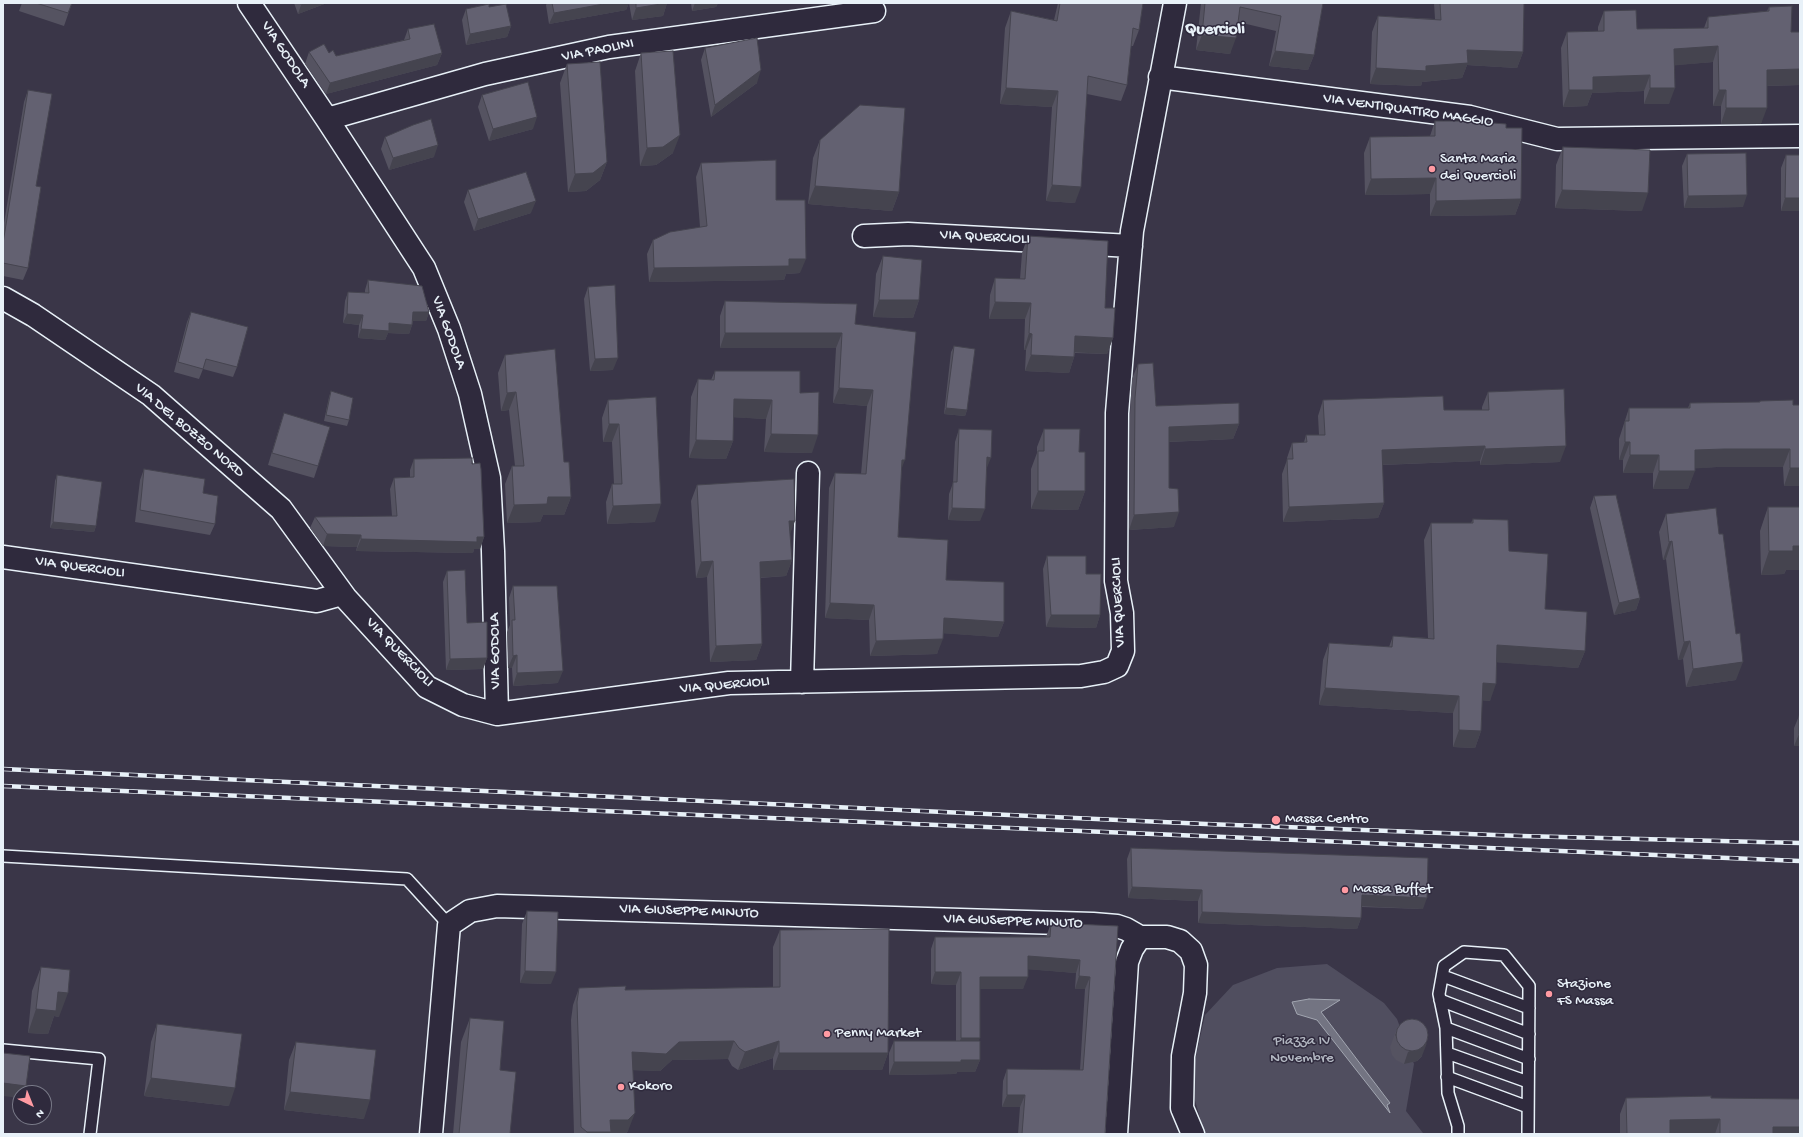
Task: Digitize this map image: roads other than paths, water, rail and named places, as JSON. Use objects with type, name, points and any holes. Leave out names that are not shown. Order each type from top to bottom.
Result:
[{"type":"street","name":"VIA GODOLA","points":[[249,3],[328,119],[424,268],[449,329],[470,394],[489,478],[493,551],[497,714]]},
{"type":"street","name":"VIA QUERCIOLI","points":[[3,557],[317,601],[342,594],[427,686],[463,705],[497,714],[729,683],[1081,676],[1104,672],[1117,666],[1123,651],[1122,613],[1116,581],[1117,414],[1131,246],[1160,77],[1175,3]]},
{"type":"street","name":"VIA PAOLINI","points":[[328,119],[485,74],[609,47],[874,11]]},
{"type":"street","name":"VIA VENTIQUATTRO MAGGIO","points":[[1160,77],[1470,117],[1557,139],[1800,136]]},
{"type":"street","name":"VIA QUERCIOLI","points":[[864,236],[908,234],[1131,246]]},
{"type":"street","name":"VIA DEL BOZZO NORD","points":[[3,298],[33,316],[151,395],[280,509],[345,597]]},
{"type":"street","points":[[802,682],[808,473]]},
{"type":"street","name":"VIA GIUSEPPE MINUTO","points":[[449,925],[470,911],[497,906],[1093,924],[1117,926],[1140,937]]},
{"type":"street","points":[[431,1134],[449,925]]},
{"type":"street","points":[[1116,1134],[1127,962],[1132,949],[1140,937],[1167,937],[1180,941],[1191,951],[1196,965],[1195,993],[1183,1056],[1182,1108],[1193,1134]]},
{"type":"lane","points":[[3,856],[407,879],[449,925]]},
{"type":"lane","points":[[1458,1134],[1458,1126],[1448,1093],[1446,1028],[1439,994],[1444,966],[1464,952],[1504,955],[1529,986],[1528,1134]]},
{"type":"lane","points":[[1442,976],[1529,1008]]},
{"type":"lane","points":[[1440,1000],[1529,1034]]},
{"type":"lane","points":[[1446,1028],[1528,1059]]},
{"type":"lane","points":[[3,1050],[99,1059],[90,1134]]},
{"type":"lane","points":[[1447,1053],[1528,1082]]},
{"type":"lane","points":[[1448,1077],[1528,1107]]},
{"type":"water","points":[[1309,999],[1340,1000],[1321,1012],[1390,1103],[1387,1105],[1390,1113],[1317,1020],[1297,1014],[1292,1002]]},
{"type":"railway","points":[[3,769],[1206,824],[1521,836],[1800,843]]},
{"type":"railway","points":[[3,786],[1800,861]]},
{"type":"place","name":"Santa Maria dei Quercioli","points":[[1432,169]]},
{"type":"place","name":"Massa Centro","points":[[1276,820]]},
{"type":"place","name":"Massa Buffet","points":[[1345,890]]},
{"type":"place","name":"Stazione FS Massa","points":[[1549,994]]},
{"type":"place","name":"Penny Market","points":[[827,1034]]},
{"type":"place","name":"Kokoro","points":[[621,1087]]},
{"type":"district","name":"Quercioli","points":[[1215,30]]},
{"type":"park label","name":"Piazza IV Novembre","points":[[1302,1050]]}]
